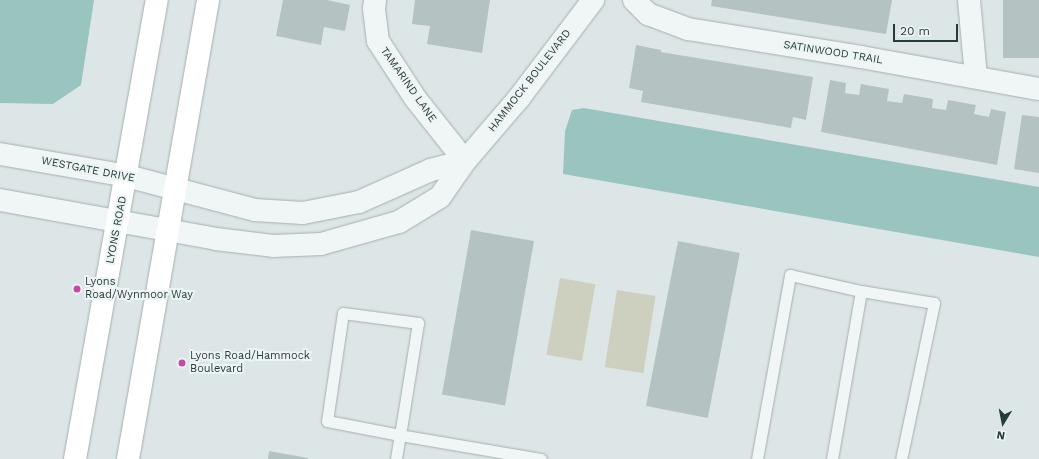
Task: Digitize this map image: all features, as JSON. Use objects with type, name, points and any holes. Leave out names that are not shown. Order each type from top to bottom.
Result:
[{"type":"main road","name":"LYONS ROAD","points":[[75,459],[127,176],[157,0]]},
{"type":"main road","points":[[128,459],[170,229],[174,190],[208,0]]},
{"type":"street","name":"TAMARIND LANE","points":[[375,0],[374,9],[378,41],[415,98],[465,161]]},
{"type":"street","name":"HAMMOCK BOULEVARD","points":[[170,229],[216,239],[273,246],[321,244],[399,222],[440,197],[465,161],[519,98],[593,0]]},
{"type":"street","name":"SATINWOOD TRAIL","points":[[634,0],[648,14],[688,29],[976,77],[1039,89]]},
{"type":"street","points":[[969,0],[976,77]]},
{"type":"street","name":"WESTGATE DRIVE","points":[[0,154],[127,176],[174,190]]},
{"type":"street","points":[[174,190],[254,210],[303,213],[359,202],[431,170],[465,161]]},
{"type":"street","points":[[0,200],[118,222],[170,229]]},
{"type":"lane","points":[[757,459],[790,275],[861,291],[934,303],[902,459]]},
{"type":"lane","points":[[832,459],[861,291]]},
{"type":"lane","points":[[396,459],[400,435],[418,323],[342,313],[327,421],[400,435],[541,459]]},
{"type":"green space","points":[[560,278],[595,284],[582,361],[546,355]]},
{"type":"green space","points":[[617,290],[656,296],[643,373],[605,367]]},
{"type":"water","points":[[0,0],[94,0],[81,85],[53,104],[0,103]]},
{"type":"water","points":[[584,108],[1039,187],[1039,257],[563,174],[565,131],[572,110]]},
{"type":"building","points":[[283,0],[327,0],[350,5],[345,31],[324,27],[321,45],[276,36]]},
{"type":"building","points":[[415,0],[490,0],[482,53],[427,44],[430,26],[412,24]]},
{"type":"building","points":[[712,0],[892,0],[886,34],[711,6]]},
{"type":"building","points":[[1003,0],[1039,0],[1039,58],[1003,58]]},
{"type":"building","points":[[636,45],[661,50],[661,52],[813,77],[806,120],[793,117],[791,128],[641,102],[643,91],[629,88]]},
{"type":"building","points":[[830,80],[846,83],[845,93],[859,95],[861,84],[889,89],[887,101],[902,103],[904,94],[933,99],[932,108],[946,110],[948,100],[976,105],[974,114],[989,117],[991,109],[1006,112],[997,165],[821,132]]},
{"type":"building","points":[[1022,115],[1039,117],[1039,173],[1014,169]]},
{"type":"building","points":[[471,230],[534,241],[505,406],[442,394]]},
{"type":"building","points":[[678,241],[740,253],[708,418],[646,406]]},
{"type":"building","points":[[269,451],[308,458],[308,459],[268,459]]},
{"type":"place","name":"Lyons Road/Wynmoor Way","points":[[77,289]]},
{"type":"place","name":"Lyons Road/Hammock Boulevard","points":[[182,363]]}]
